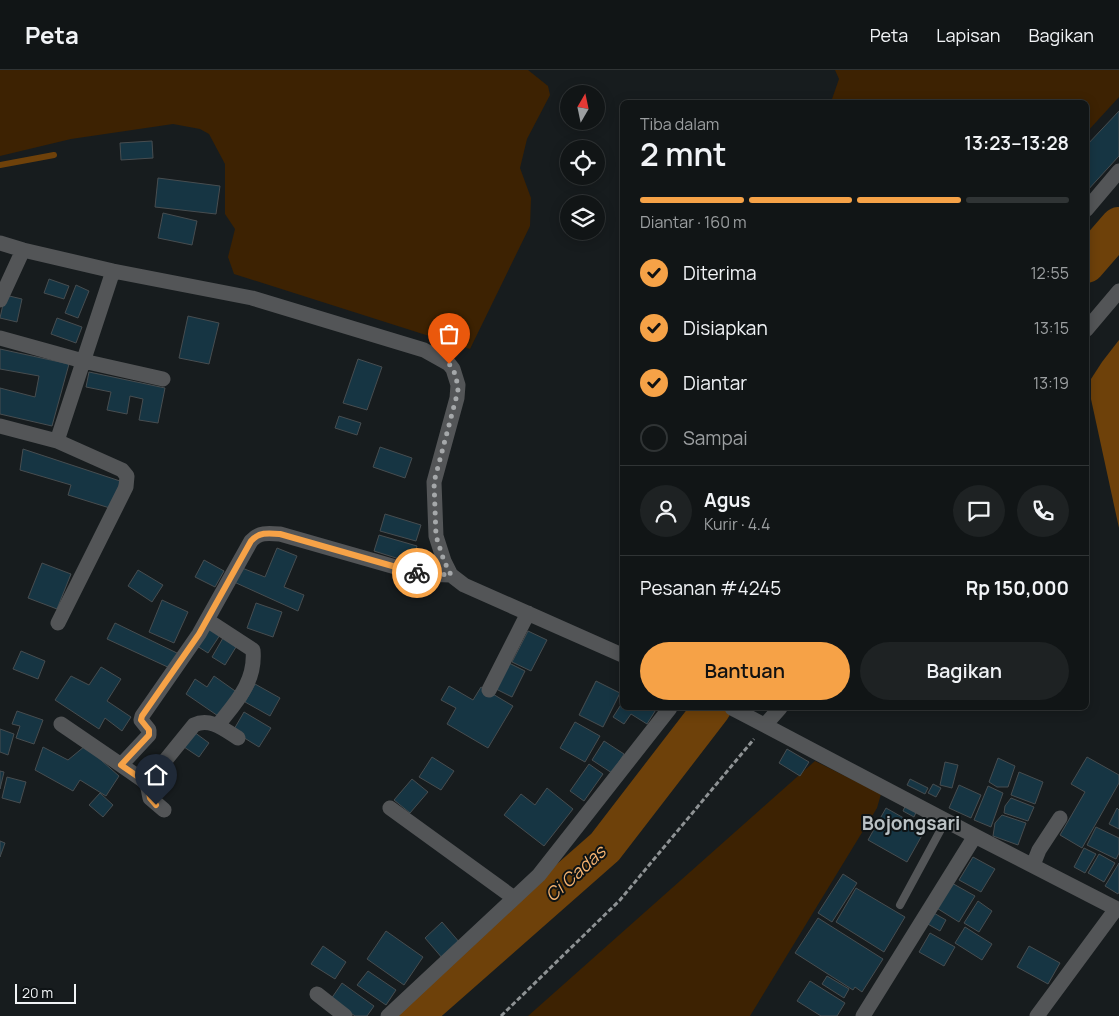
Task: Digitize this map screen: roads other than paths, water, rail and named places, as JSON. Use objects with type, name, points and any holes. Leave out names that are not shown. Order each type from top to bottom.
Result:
[{"type":"street","points":[[1089,206],[1119,171]]},
{"type":"street","points":[[0,243],[113,271],[252,298],[424,350],[449,364],[454,369],[458,391],[434,482],[436,536],[444,561],[451,575],[464,585],[620,654]]},
{"type":"street","points":[[0,300],[23,250]]},
{"type":"street","points":[[57,441],[113,271]]},
{"type":"street","points":[[1089,326],[1119,291]]},
{"type":"street","points":[[0,338],[83,361],[164,379]]},
{"type":"street","points":[[0,426],[57,441],[122,470],[127,476],[126,487],[58,623]]},
{"type":"street","points":[[121,765],[149,735],[149,730],[141,718],[199,634],[256,535],[263,533],[280,534],[420,574],[451,575]]},
{"type":"street","points":[[489,690],[528,613]]},
{"type":"street","points":[[207,620],[253,650],[252,672],[248,684],[218,725]]},
{"type":"street","points":[[388,1016],[539,875],[668,710]]},
{"type":"street","points":[[736,710],[1118,909],[1037,1016]]},
{"type":"street","points":[[762,723],[778,710]]},
{"type":"street","points":[[147,783],[194,725],[199,723],[218,725],[238,738]]},
{"type":"street","points":[[60,724],[147,783],[150,798],[164,810]]},
{"type":"street","points":[[390,808],[514,898]]},
{"type":"street","points":[[1033,865],[1060,818]]},
{"type":"street","points":[[863,1016],[975,836]]},
{"type":"street","points":[[318,994],[345,1016]]},
{"type":"lane","points":[[900,905],[946,820]]},
{"type":"waterway","points":[[0,165],[54,155]]},
{"type":"waterway","name":"Ci Cadas","points":[[1089,261],[1119,226]]},
{"type":"waterway","name":"Ci Cadas","points":[[413,1016],[605,847],[710,710]]},
{"type":"district","name":"Bojongsari","points":[[911,823]]}]
